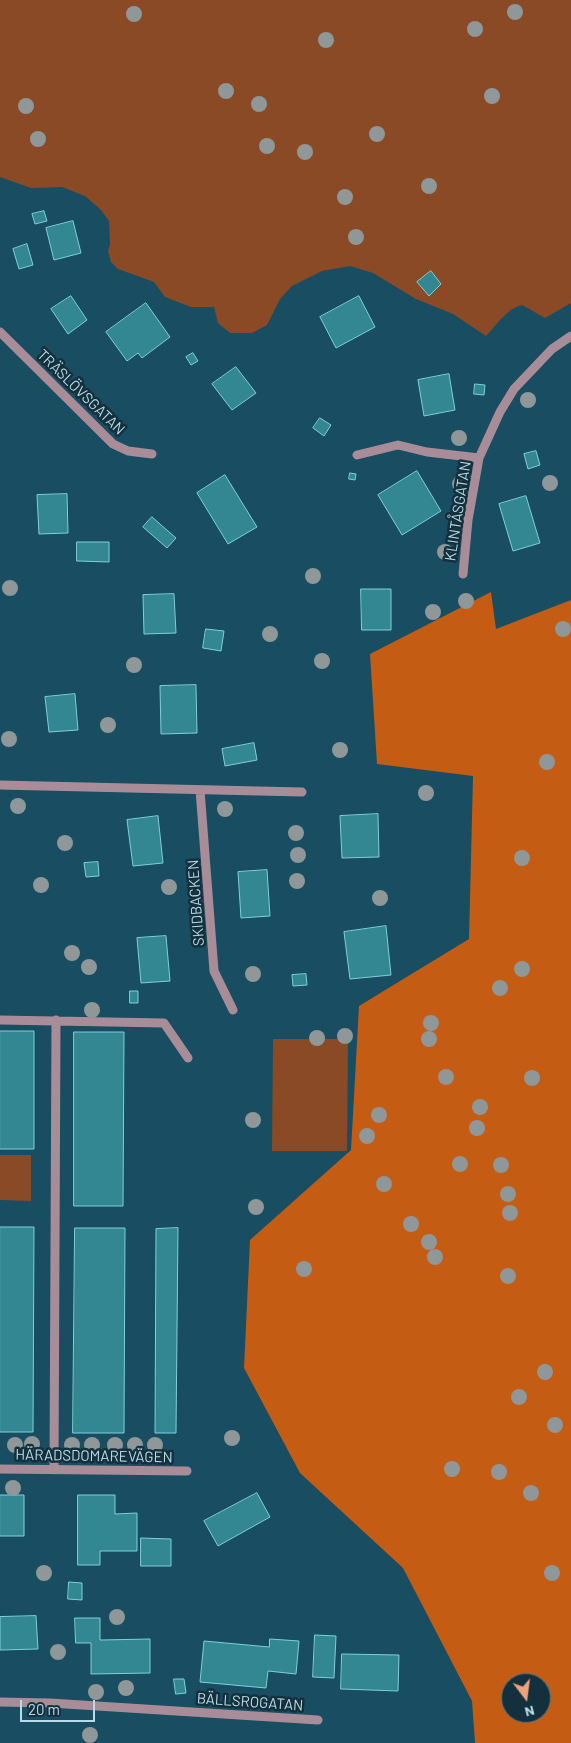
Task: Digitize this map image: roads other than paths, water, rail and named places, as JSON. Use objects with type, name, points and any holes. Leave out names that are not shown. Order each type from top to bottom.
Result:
[{"type":"street","name":"TRÄSLÖVSGATAN","points":[[0,332],[113,444],[128,451],[152,454]]},
{"type":"street","name":"KLINTÅSGATAN","points":[[462,574],[468,520],[479,458],[500,412],[514,389],[552,349],[571,336]]},
{"type":"street","points":[[357,455],[398,445],[427,452],[479,458]]},
{"type":"street","points":[[0,785],[302,792]]},
{"type":"street","name":"SKIDBACKEN","points":[[200,790],[214,971],[233,1010]]},
{"type":"street","points":[[0,1020],[164,1023],[188,1058]]},
{"type":"street","points":[[54,1470],[56,1020]]},
{"type":"street","name":"HÄRADSDOMAREVÄGEN","points":[[0,1469],[187,1471]]},
{"type":"street","name":"BÄLLSROGATAN","points":[[0,1702],[50,1703],[318,1720]]}]
